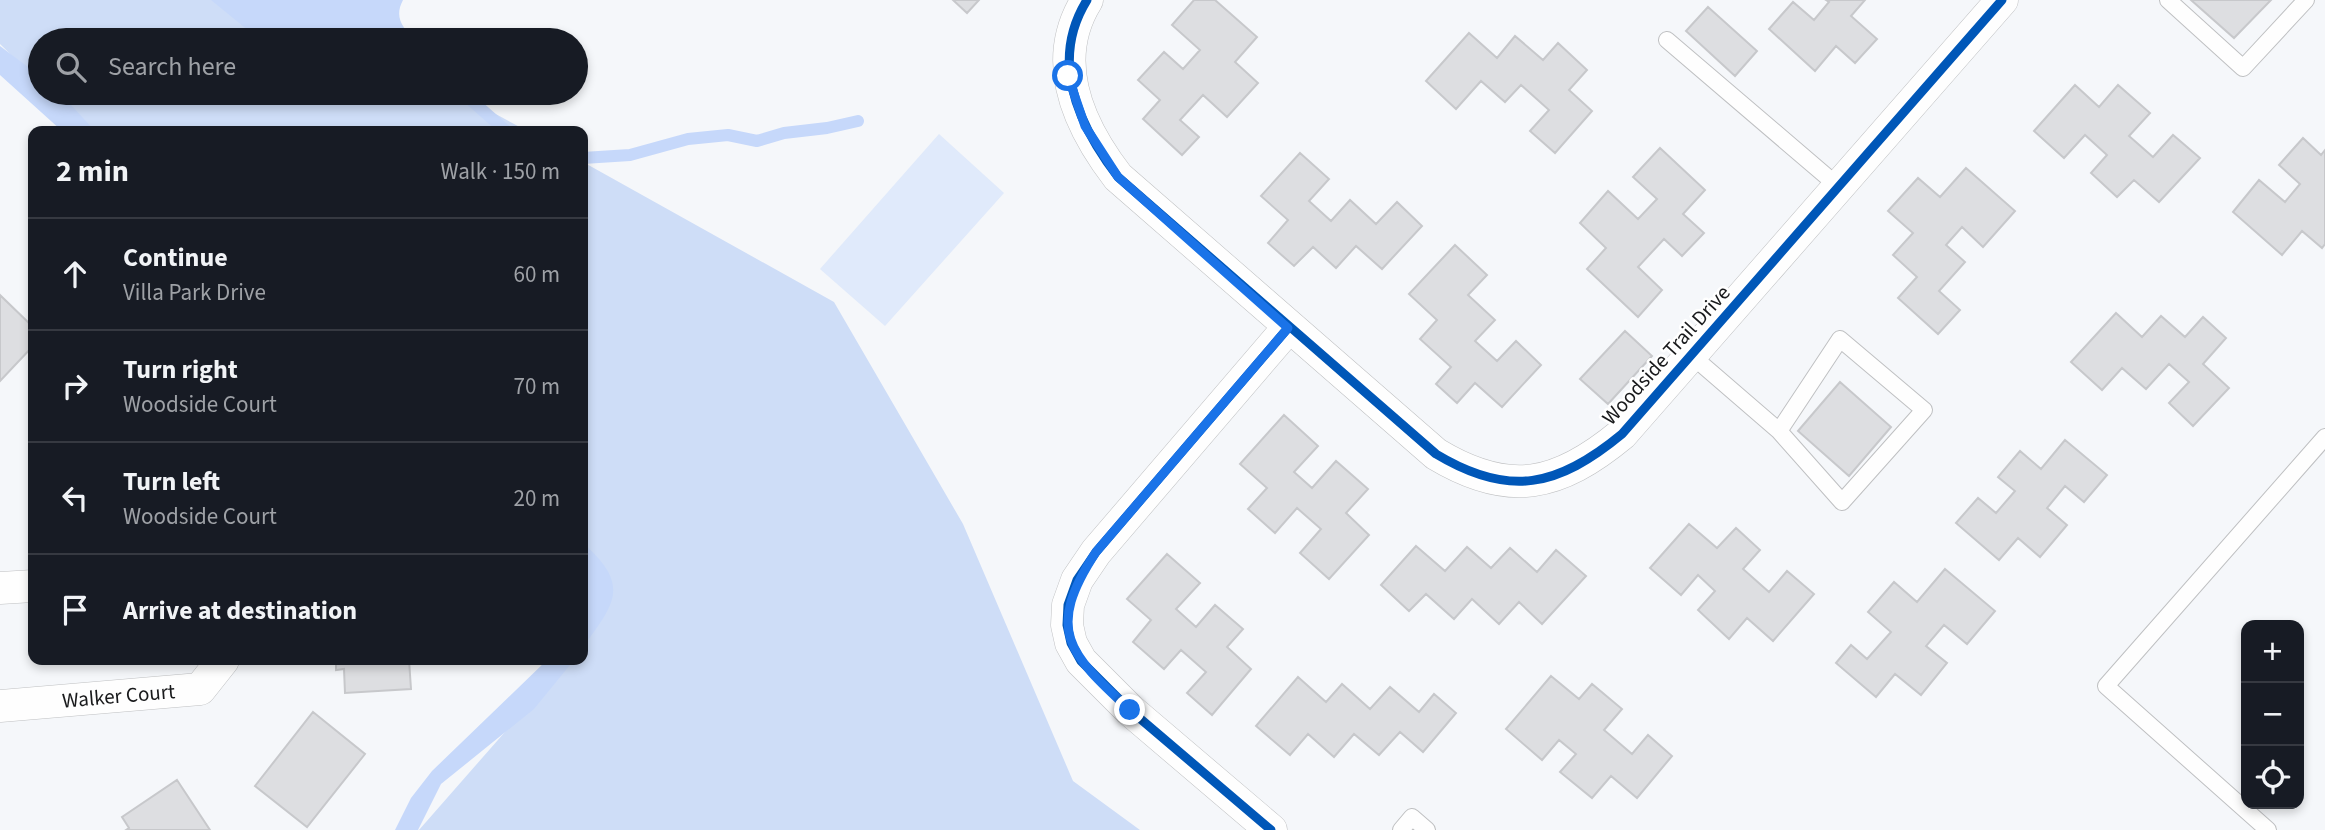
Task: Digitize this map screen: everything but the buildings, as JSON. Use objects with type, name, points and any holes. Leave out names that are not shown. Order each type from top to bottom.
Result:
[{"type":"street","name":"Woodside Trail Drive","points":[[1087,0],[1074,24],[1068,76],[1085,126],[1101,155],[1135,193],[1436,454],[1464,471],[1516,482],[1547,478],[1578,467],[1622,434],[2002,0]]},
{"type":"street","points":[[1270,830],[1098,680],[1071,643],[1067,625],[1068,605],[1077,580],[1096,552],[1288,328]]},
{"type":"street","points":[[0,588],[28,586]]},
{"type":"street","name":"Walker Court","points":[[0,706],[200,689],[221,665]]},
{"type":"lane","points":[[2168,0],[2244,68],[2306,0]]},
{"type":"lane","points":[[1667,40],[1839,187]]},
{"type":"lane","points":[[1691,355],[1779,431],[1842,502],[1924,410],[1840,339],[1779,431]]},
{"type":"lane","points":[[2268,830],[2106,687],[2325,437]]},
{"type":"lane","points":[[1401,830],[1412,817],[1427,830]]},
{"type":"shaded area","points":[[0,0],[257,0],[331,28],[28,28],[28,71],[0,44]]},
{"type":"shaded area","points":[[211,0],[403,0],[399,17],[404,28],[245,28]]},
{"type":"shaded area","points":[[0,46],[28,67],[28,100],[0,75]]},
{"type":"shaded area","points":[[33,105],[71,105],[90,126],[56,126]]},
{"type":"shaded area","points":[[64,105],[479,105],[518,126],[86,126]]},
{"type":"shaded area","points":[[939,134],[1004,193],[885,326],[820,269]]},
{"type":"shaded area","points":[[588,165],[834,302],[963,524],[1073,781],[1140,830],[419,830],[564,665],[588,665]]},
{"type":"shaded area","points":[[588,548],[598,558],[612,582],[613,594],[604,618],[588,640]]},
{"type":"shaded area","points":[[542,665],[570,665],[534,709],[441,784],[418,830],[395,830],[411,798],[432,771]]},
{"type":"waterway","points":[[477,105],[500,126]]},
{"type":"waterway","points":[[588,158],[630,155],[688,139],[728,135],[757,141],[784,133],[858,121]]},
{"type":"cycle path","points":[[1087,0],[1076,23],[1070,46],[1073,92],[1091,136],[1118,177],[1436,454],[1462,468],[1487,477],[1510,481],[1532,480],[1576,466],[1622,434],[2002,0]]},
{"type":"cycle path","points":[[1271,830],[1130,710],[1081,661],[1071,643],[1067,625],[1068,605],[1077,580],[1096,552],[1288,328]]},
{"type":"route","points":[[1068,76],[1085,126],[1101,155],[1118,177],[1288,328],[1096,552],[1077,580],[1068,605],[1067,625],[1071,643],[1081,661],[1130,710]]}]
